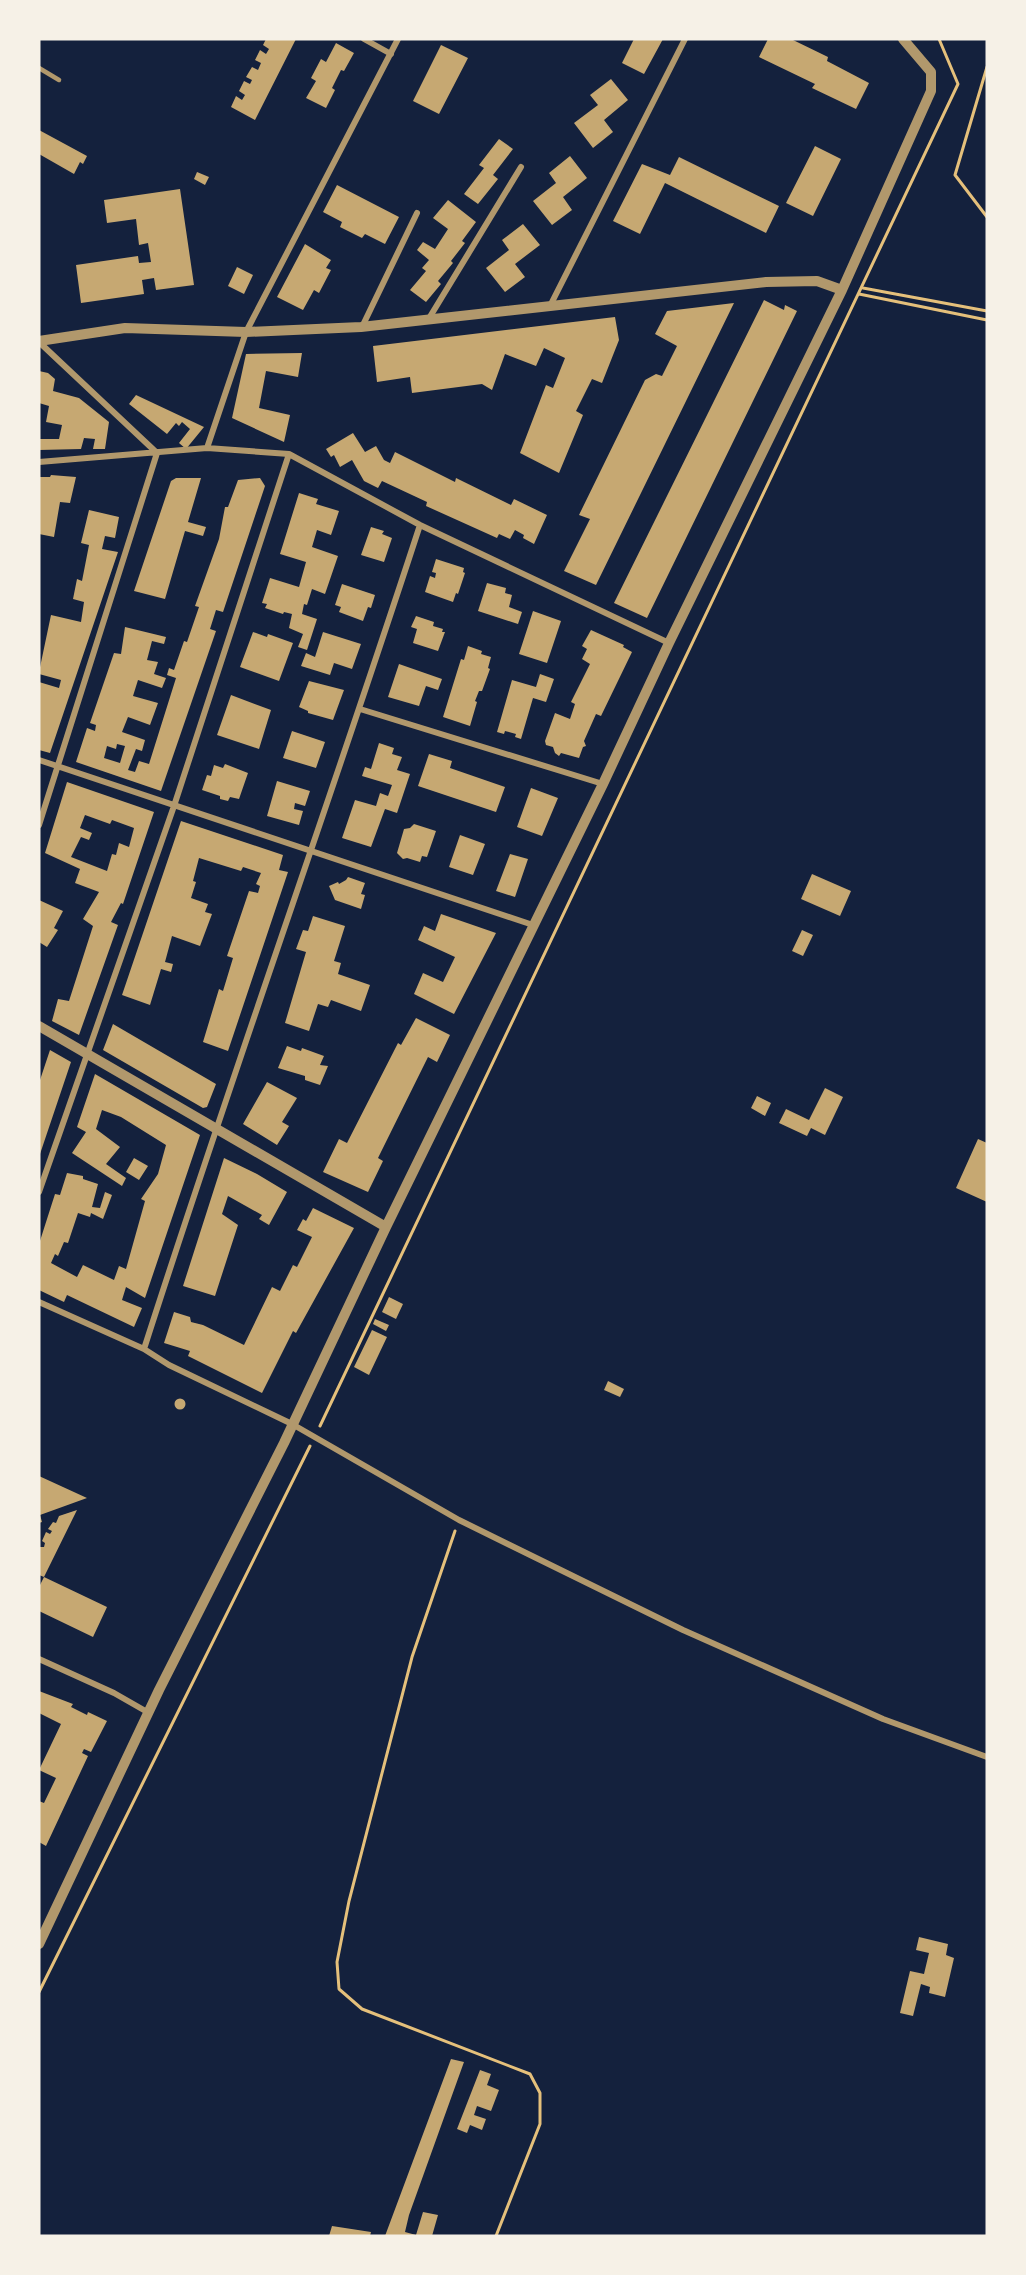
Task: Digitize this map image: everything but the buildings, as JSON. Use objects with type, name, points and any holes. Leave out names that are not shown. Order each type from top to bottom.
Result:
[{"type":"street","points":[[364,39],[391,54]]},
{"type":"street","points":[[207,448],[246,332],[398,39]]},
{"type":"street","points":[[549,308],[685,39]]},
{"type":"street","points":[[39,1944],[149,1713],[285,1443],[386,1227],[842,290],[931,91],[931,72],[903,39]]},
{"type":"street","points":[[428,321],[521,167]]},
{"type":"street","points":[[361,327],[417,213]]},
{"type":"street","points":[[39,342],[124,328],[246,332],[361,327],[549,308],[766,282],[817,281],[842,290]]},
{"type":"street","points":[[39,342],[157,453]]},
{"type":"street","points":[[39,462],[207,448],[289,454],[420,525],[669,644]]},
{"type":"street","points":[[39,825],[157,453]]},
{"type":"street","points":[[39,1192],[174,806],[289,454]]},
{"type":"street","points":[[144,1349],[215,1128],[360,709],[420,525]]},
{"type":"street","points":[[360,709],[603,784]]},
{"type":"street","points":[[39,760],[533,925]]},
{"type":"street","points":[[39,1026],[386,1227]]},
{"type":"street","points":[[39,1302],[144,1349],[169,1365],[292,1424],[459,1520],[683,1630],[884,1719],[987,1757]]},
{"type":"street","points":[[39,1659],[114,1693],[149,1713]]},
{"type":"lane","points":[[39,68],[59,80]]},
{"type":"path","points":[[39,1992],[315,1437],[958,84],[939,39]]},
{"type":"path","points":[[987,67],[955,175],[987,217]]},
{"type":"path","points":[[863,288],[987,311]]},
{"type":"path","points":[[842,290],[987,320]]},
{"type":"path","points":[[459,1520],[412,1657],[349,1901],[337,1962],[339,1989],[362,2009],[531,2074],[540,2093],[540,2124],[496,2236]]}]
